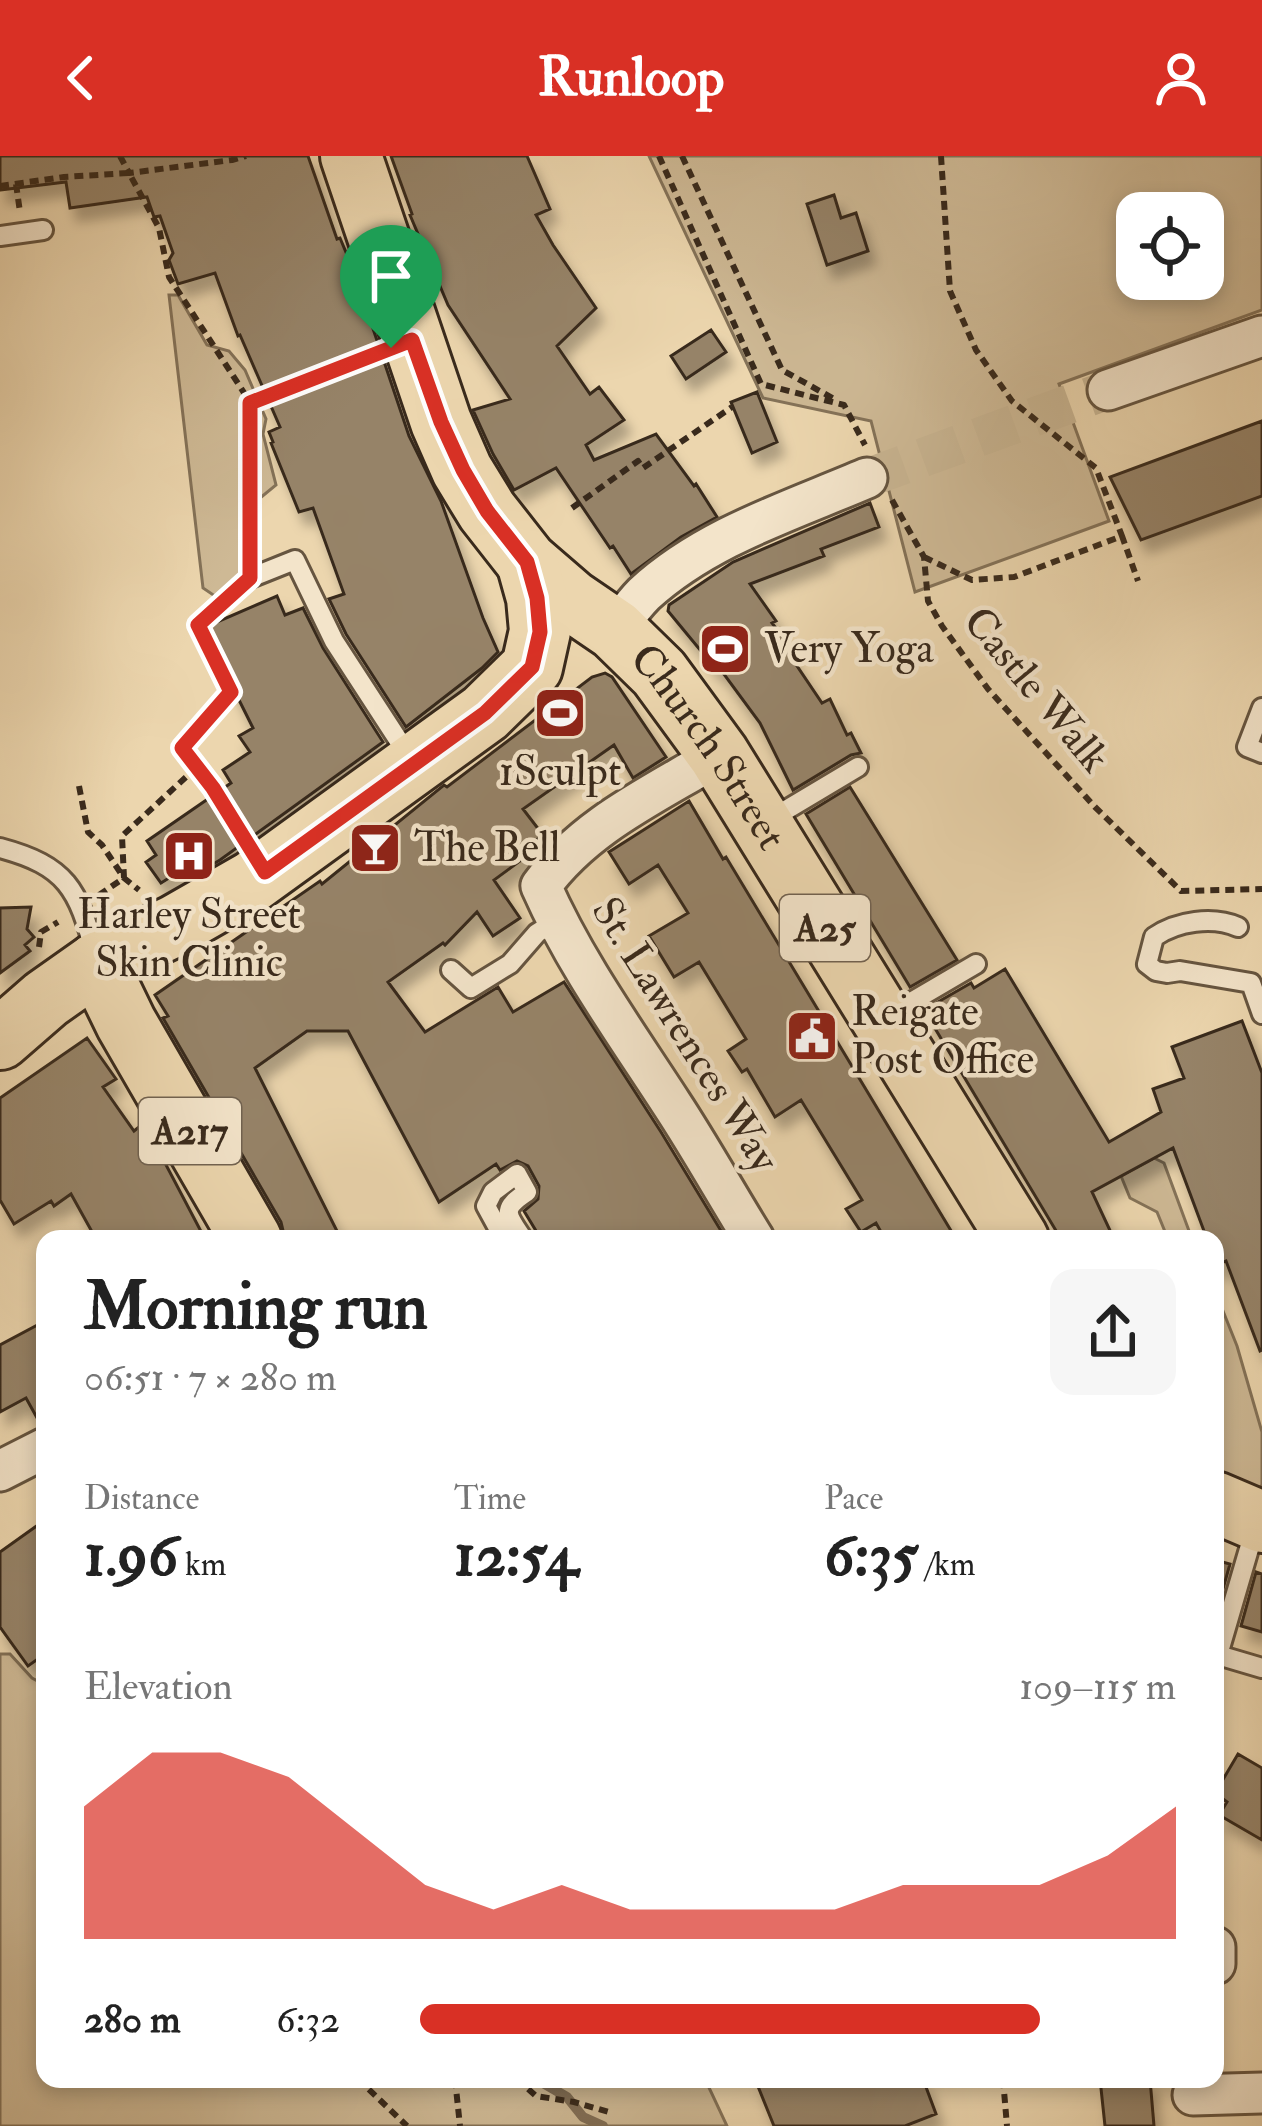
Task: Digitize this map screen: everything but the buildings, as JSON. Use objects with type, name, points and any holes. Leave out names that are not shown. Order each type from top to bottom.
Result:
[{"type":"main road","points":[[0,1039],[46,999],[90,935],[176,925],[265,872],[485,713],[532,667],[540,632],[527,562],[487,511],[441,422],[351,156]]},
{"type":"main road","name":"Church Street","points":[[527,562],[615,631],[659,674],[718,755],[1012,1230]]},
{"type":"main road","name":"A217","points":[[90,935],[126,1023],[246,1230]]},
{"type":"main road","points":[[46,999],[84,995],[126,1023]]},
{"type":"main road","points":[[1224,1506],[1262,1522]]},
{"type":"street","points":[[1108,390],[1262,336]]},
{"type":"street","points":[[615,631],[640,598],[719,541],[873,472]]},
{"type":"street","name":"St. Lawrences Way","points":[[718,755],[585,837],[560,859],[549,903],[749,1230]]},
{"type":"street","points":[[0,1471],[36,1453]]},
{"type":"street","points":[[1193,2100],[1262,2092]]},
{"type":"lane","points":[[0,236],[43,230]]},
{"type":"lane","points":[[250,578],[295,560],[334,641],[415,764]]},
{"type":"lane","points":[[1262,708],[1247,747],[1262,753]]},
{"type":"lane","points":[[761,824],[858,767]]},
{"type":"lane","points":[[0,848],[36,858],[66,883],[90,935]]},
{"type":"lane","points":[[451,970],[471,988],[510,964],[537,933],[549,903]]},
{"type":"lane","points":[[1238,927],[1225,921],[1168,928],[1154,937],[1148,964],[1167,973],[1250,983],[1262,1014]]},
{"type":"lane","points":[[880,1020],[976,964]]},
{"type":"lane","points":[[499,1230],[486,1206],[493,1192],[517,1174],[527,1192],[508,1208],[517,1230]]},
{"type":"lane","points":[[1224,1629],[1262,1522]]},
{"type":"lane","points":[[1224,1657],[1262,1668]]},
{"type":"path","points":[[120,156],[159,228],[169,277],[250,403],[250,578],[198,625],[231,692],[182,748],[265,872]]},
{"type":"path","points":[[0,186],[246,156]]},
{"type":"path","points":[[659,156],[761,384],[758,395]]},
{"type":"path","points":[[682,156],[782,370],[844,405]]},
{"type":"path","points":[[940,156],[950,291],[976,350],[1012,401],[1096,468],[1138,581]]},
{"type":"path","points":[[250,403],[412,340]]},
{"type":"path","points":[[761,384],[844,405]]},
{"type":"path","name":"Castle Walk","points":[[844,405],[873,472],[925,557],[928,601],[988,689],[1137,851],[1181,891],[1262,890]]},
{"type":"path","points":[[572,508],[638,461],[643,468],[732,406]]},
{"type":"path","points":[[925,557],[972,580],[1014,577],[1121,536]]},
{"type":"path","points":[[90,935],[124,878],[122,836],[198,766]]},
{"type":"path","points":[[368,2088],[406,2126]]},
{"type":"path","points":[[456,2088],[460,2126]]},
{"type":"path","points":[[527,2088],[536,2096],[612,2113]]},
{"type":"path","points":[[1005,2088],[1007,2126]]},
{"type":"shaded area","points":[[649,156],[1262,156],[1262,310],[1059,384],[1109,521],[915,592],[871,421],[763,398]]},
{"type":"shaded area","points":[[169,295],[178,295],[207,345],[229,351],[245,370],[266,419],[263,434],[276,485],[254,503],[258,582],[228,605],[203,588]]},
{"type":"shaded area","points":[[1154,1158],[1164,1163],[1189,1230],[1164,1230],[1157,1212],[1130,1198],[1121,1176]]},
{"type":"shaded area","points":[[1224,1314],[1262,1432],[1259,1488],[1224,1482]]},
{"type":"shaded area","points":[[0,1654],[10,1654],[36,1680],[36,2088],[709,2088],[727,2126],[0,2126]]},
{"type":"waterway","points":[[552,2088],[567,2097],[583,2117],[603,2126]]},
{"type":"tunnel","points":[[867,478],[1108,390]]},
{"type":"place","name":"Very Yoga","points":[[725,649]]},
{"type":"place","name":"1Sculpt","points":[[560,713]]},
{"type":"place","name":"The Bell","points":[[375,848]]},
{"type":"place","name":"Harley Street Skin Clinic","points":[[189,856]]},
{"type":"place","name":"Reigate Post Office","points":[[812,1036]]},
{"type":"route","points":[[412,340],[463,470],[487,511],[527,562],[540,632],[532,667],[485,713],[265,872],[182,748],[231,692],[198,625],[250,578],[250,403],[391,348],[412,340]]}]
